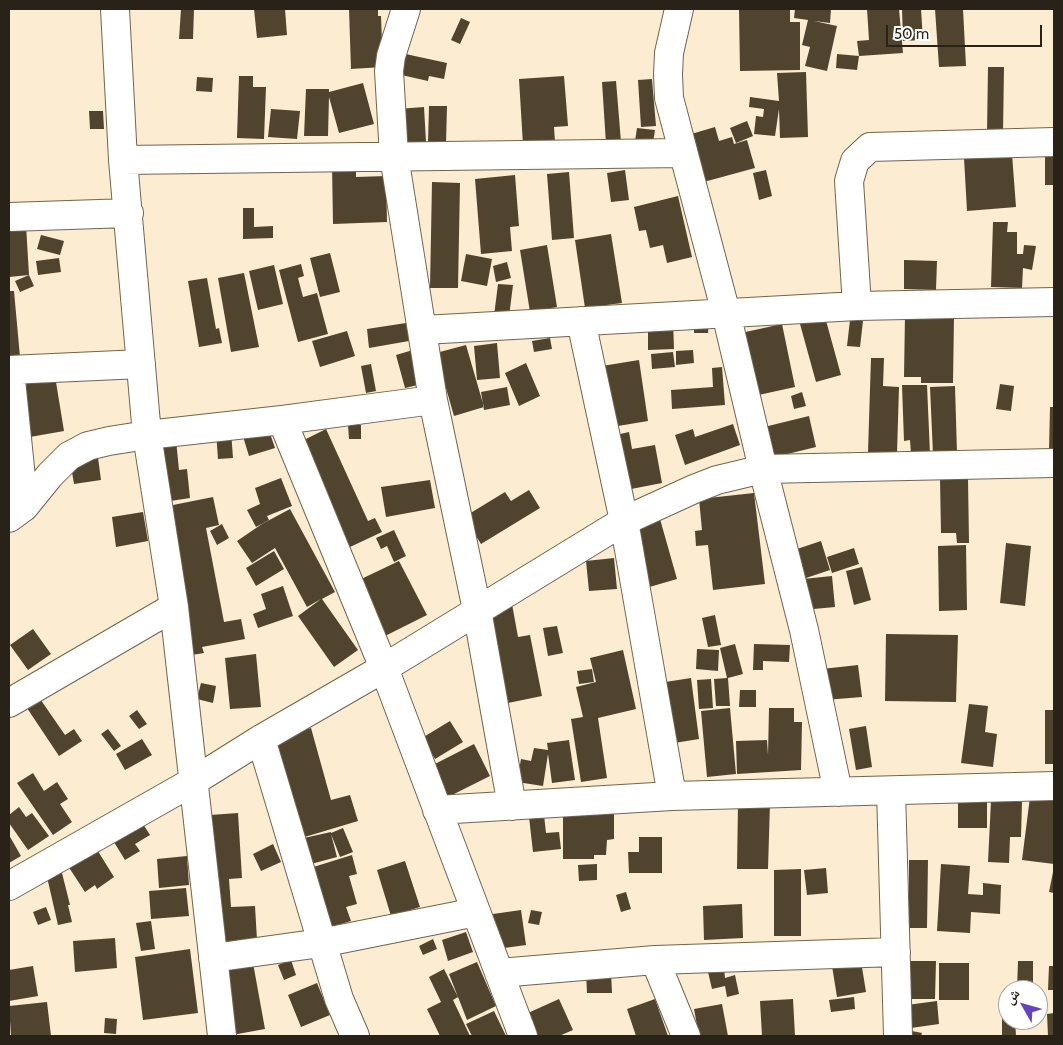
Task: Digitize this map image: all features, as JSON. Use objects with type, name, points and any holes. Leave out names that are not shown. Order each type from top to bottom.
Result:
[{"type":"street","points":[[115,9],[123,160],[148,435],[174,607],[222,1036]]},
{"type":"street","points":[[406,9],[391,56],[389,72],[394,156],[433,400],[477,610],[512,806]]},
{"type":"street","points":[[680,9],[669,52],[669,98],[726,313],[804,630],[838,792]]},
{"type":"street","points":[[857,306],[849,182],[855,161],[870,147],[1054,142]]},
{"type":"street","points":[[123,160],[683,153]]},
{"type":"street","points":[[9,217],[129,213]]},
{"type":"street","points":[[423,330],[857,306],[1054,302]]},
{"type":"street","points":[[581,321],[624,521],[672,796]]},
{"type":"street","points":[[16,512],[9,370],[141,364]]},
{"type":"street","points":[[16,512],[70,456],[88,446],[148,435],[433,400]]},
{"type":"street","points":[[282,420],[384,668],[523,1036]]},
{"type":"street","points":[[9,886],[194,781],[261,739],[384,668],[624,521],[702,486],[717,480],[763,469],[1054,464]]},
{"type":"street","points":[[9,703],[174,607]]},
{"type":"street","points":[[261,739],[321,942],[339,998],[355,1036]]},
{"type":"street","points":[[437,810],[672,796],[1054,786]]},
{"type":"street","points":[[891,791],[898,1036]]},
{"type":"street","points":[[213,958],[321,942],[476,912]]},
{"type":"street","points":[[500,973],[655,960],[896,952]]},
{"type":"street","points":[[655,960],[686,1036]]},
{"type":"building","points":[[181,9],[194,9],[193,39],[179,39]]},
{"type":"building","points":[[254,9],[285,9],[287,35],[257,38]]},
{"type":"building","points":[[349,9],[378,9],[378,16],[381,16],[383,67],[351,69]]},
{"type":"building","points":[[739,9],[790,9],[790,22],[800,22],[800,70],[740,71]]},
{"type":"building","points":[[795,9],[831,9],[830,23],[814,21],[837,26],[827,71],[805,66],[810,47],[802,45],[808,20],[794,18]]},
{"type":"building","points":[[867,9],[899,9],[903,53],[859,56],[857,41],[869,40]]},
{"type":"building","points":[[902,9],[921,9],[923,40],[903,41]]},
{"type":"building","points":[[935,9],[963,9],[966,66],[939,67]]},
{"type":"building","points":[[461,18],[470,22],[460,44],[451,40]]},
{"type":"building","points":[[401,53],[447,63],[444,79],[429,76],[428,81],[397,74]]},
{"type":"building","points":[[837,54],[859,56],[857,70],[836,68]]},
{"type":"building","points":[[988,67],[1004,67],[1003,133],[987,133]]},
{"type":"building","points":[[806,72],[808,137],[780,138],[779,109],[775,136],[754,134],[756,116],[763,117],[764,109],[749,107],[750,97],[779,101],[777,73]]},
{"type":"building","points":[[239,76],[253,76],[253,87],[266,87],[264,139],[237,138]]},
{"type":"building","points":[[564,76],[568,126],[554,127],[555,142],[523,145],[519,79]]},
{"type":"building","points":[[197,77],[213,78],[212,92],[196,91]]},
{"type":"building","points":[[652,79],[656,126],[641,127],[638,80]]},
{"type":"building","points":[[616,81],[621,142],[606,144],[602,82]]},
{"type":"building","points":[[363,83],[374,124],[339,133],[329,97],[328,136],[304,136],[306,89],[329,89],[329,92]]},
{"type":"building","points":[[429,106],[447,106],[446,144],[428,143]]},
{"type":"building","points":[[424,107],[426,142],[399,144],[397,109]]},
{"type":"building","points":[[271,109],[300,111],[297,139],[268,137]]},
{"type":"building","points":[[89,111],[103,111],[104,129],[90,129]]},
{"type":"building","points":[[747,121],[753,136],[736,143],[730,128]]},
{"type":"building","points":[[715,127],[719,141],[732,137],[734,144],[747,140],[755,168],[700,183],[688,135]]},
{"type":"building","points":[[637,128],[655,130],[653,143],[635,141]]},
{"type":"building","points":[[1012,154],[1016,207],[967,211],[964,158]]},
{"type":"building","points":[[1045,154],[1054,154],[1054,185],[1045,185]]},
{"type":"building","points":[[356,163],[356,177],[386,176],[387,222],[333,224],[332,164]]},
{"type":"building","points":[[625,170],[629,200],[611,202],[607,173]]},
{"type":"building","points":[[766,170],[772,196],[759,200],[753,173]]},
{"type":"building","points":[[569,172],[574,238],[552,240],[547,174]]},
{"type":"building","points":[[515,175],[519,226],[510,227],[512,251],[481,254],[475,179]]},
{"type":"building","points":[[432,182],[460,183],[458,288],[430,288]]},
{"type":"building","points":[[678,196],[692,257],[667,263],[663,245],[650,248],[646,230],[639,231],[634,207]]},
{"type":"building","points":[[243,208],[254,208],[254,227],[273,226],[273,238],[243,239]]},
{"type":"building","points":[[993,222],[1008,222],[1007,232],[1017,232],[1017,254],[1023,254],[1024,245],[1036,246],[1032,270],[1023,268],[1022,288],[991,287]]},
{"type":"building","points":[[26,225],[29,275],[9,277],[9,227]]},
{"type":"building","points":[[611,234],[622,303],[585,308],[575,240]]},
{"type":"building","points":[[41,235],[64,241],[60,255],[37,249]]},
{"type":"building","points":[[547,245],[557,307],[530,312],[520,250]]},
{"type":"building","points":[[330,253],[340,292],[320,297],[310,258]]},
{"type":"building","points":[[466,254],[492,259],[487,286],[461,281]]},
{"type":"building","points":[[59,258],[61,272],[38,275],[36,261]]},
{"type":"building","points":[[904,260],[937,261],[936,290],[904,289]]},
{"type":"building","points":[[507,262],[511,278],[496,282],[493,266]]},
{"type":"building","points":[[301,264],[304,276],[298,278],[303,297],[317,293],[328,334],[298,342],[279,270]]},
{"type":"building","points":[[274,265],[283,304],[258,310],[249,271]]},
{"type":"building","points":[[244,273],[259,347],[231,352],[218,278]]},
{"type":"building","points":[[29,275],[34,286],[20,292],[15,281]]},
{"type":"building","points":[[207,278],[216,329],[219,328],[222,343],[199,347],[188,281]]},
{"type":"building","points":[[498,284],[513,285],[509,317],[494,316]]},
{"type":"building","points":[[9,291],[14,291],[20,357],[9,357]]},
{"type":"building","points":[[905,315],[954,316],[953,383],[921,383],[921,377],[904,377]]},
{"type":"building","points":[[694,317],[709,317],[708,333],[694,333]]},
{"type":"building","points":[[825,317],[841,375],[816,382],[800,324]]},
{"type":"building","points":[[673,320],[674,349],[648,350],[648,321]]},
{"type":"building","points":[[850,320],[863,321],[860,347],[847,346]]},
{"type":"building","points":[[406,323],[409,341],[369,348],[367,329]]},
{"type":"building","points":[[782,324],[795,387],[754,396],[741,333]]},
{"type":"building","points":[[347,331],[355,356],[320,367],[312,341]]},
{"type":"building","points":[[550,338],[552,349],[534,352],[532,341]]},
{"type":"building","points":[[497,343],[500,378],[477,380],[474,346]]},
{"type":"building","points":[[466,345],[484,407],[454,416],[436,353]]},
{"type":"building","points":[[413,350],[422,384],[405,388],[396,355]]},
{"type":"building","points":[[693,350],[694,363],[676,365],[676,351]]},
{"type":"building","points":[[673,352],[675,367],[652,369],[651,354]]},
{"type":"building","points":[[871,358],[884,358],[883,386],[899,387],[897,453],[868,452]]},
{"type":"building","points":[[639,360],[648,421],[612,427],[602,366]]},
{"type":"building","points":[[526,363],[540,396],[519,406],[505,373]]},
{"type":"building","points":[[371,364],[376,391],[366,393],[361,366]]},
{"type":"building","points":[[722,367],[725,405],[672,409],[671,390],[713,387],[712,368]]},
{"type":"building","points":[[55,376],[64,431],[30,437],[19,378]]},
{"type":"building","points":[[1000,384],[1014,386],[1011,411],[996,409]]},
{"type":"building","points":[[902,385],[927,385],[930,454],[911,454],[910,440],[904,441]]},
{"type":"building","points":[[955,386],[957,453],[933,454],[930,387]]},
{"type":"building","points":[[507,387],[510,405],[484,410],[481,392]]},
{"type":"building","points":[[802,392],[806,406],[794,409],[791,396]]},
{"type":"building","points":[[1050,407],[1054,407],[1054,451],[1049,451]]},
{"type":"building","points":[[809,416],[816,447],[767,459],[760,428]]},
{"type":"building","points":[[266,422],[275,448],[249,456],[241,430]]},
{"type":"building","points":[[733,424],[740,445],[685,465],[675,435],[693,429],[695,437]]},
{"type":"building","points":[[348,425],[361,425],[361,439],[349,439]]},
{"type":"building","points":[[326,429],[368,521],[375,518],[382,532],[350,547],[302,441]]},
{"type":"building","points":[[231,431],[233,458],[218,459],[216,432]]},
{"type":"building","points":[[629,432],[632,449],[655,445],[662,483],[626,490],[616,435]]},
{"type":"building","points":[[176,440],[179,470],[187,469],[190,498],[164,502],[158,442]]},
{"type":"building","points":[[97,450],[101,480],[74,484],[69,454]]},
{"type":"building","points":[[281,478],[292,506],[267,516],[269,520],[256,527],[247,510],[260,504],[255,488]]},
{"type":"building","points":[[940,479],[968,479],[969,543],[957,543],[956,533],[941,533]]},
{"type":"building","points":[[430,480],[435,508],[386,517],[381,487]]},
{"type":"building","points":[[529,490],[540,508],[481,544],[464,517],[505,492],[511,501]]},
{"type":"building","points":[[754,493],[765,584],[713,590],[708,545],[696,546],[695,531],[702,530],[699,499]]},
{"type":"building","points":[[213,497],[219,525],[206,528],[224,622],[241,619],[245,639],[202,647],[204,653],[192,655],[163,507]]},
{"type":"building","points":[[290,509],[335,592],[322,599],[358,650],[334,667],[298,616],[321,599],[307,607],[275,548],[252,563],[237,541],[262,524]]},
{"type":"building","points":[[143,512],[148,541],[116,547],[112,517]]},
{"type":"building","points":[[660,519],[677,579],[646,588],[629,529]]},
{"type":"building","points":[[222,524],[229,538],[217,545],[210,531]]},
{"type":"building","points":[[394,530],[406,556],[394,562],[387,546],[381,549],[376,538]]},
{"type":"building","points":[[821,541],[830,570],[803,579],[832,576],[835,607],[803,610],[788,552]]},
{"type":"building","points":[[1006,543],[1031,546],[1025,606],[1000,603]]},
{"type":"building","points":[[966,545],[967,610],[939,611],[938,546]]},
{"type":"building","points":[[854,548],[859,564],[832,573],[827,557]]},
{"type":"building","points":[[274,551],[284,569],[256,586],[246,568]]},
{"type":"building","points":[[614,558],[617,589],[589,591],[586,561]]},
{"type":"building","points":[[399,561],[427,615],[385,636],[357,581]]},
{"type":"building","points":[[862,567],[871,600],[854,605],[846,571]]},
{"type":"building","points":[[283,586],[293,616],[258,628],[253,614],[266,609],[261,594]]},
{"type":"building","points":[[512,604],[518,637],[530,635],[542,696],[508,703],[489,609]]},
{"type":"building","points":[[715,615],[721,645],[708,647],[702,618]]},
{"type":"building","points":[[557,626],[563,653],[548,656],[543,628]]},
{"type":"building","points":[[33,629],[51,654],[28,670],[10,645]]},
{"type":"building","points":[[886,634],[958,635],[956,702],[885,701]]},
{"type":"building","points":[[735,644],[743,674],[728,678],[730,706],[716,706],[714,679],[727,678],[720,648]]},
{"type":"building","points":[[754,644],[790,645],[789,662],[763,661],[763,670],[753,670]]},
{"type":"building","points":[[697,649],[719,650],[718,671],[696,669]]},
{"type":"building","points":[[623,650],[636,709],[598,718],[607,778],[581,782],[571,719],[583,717],[576,687],[596,682],[590,658]]},
{"type":"building","points":[[256,654],[261,707],[230,709],[225,658]]},
{"type":"building","points":[[858,665],[862,697],[825,700],[822,669]]},
{"type":"building","points":[[592,669],[594,682],[579,684],[577,671]]},
{"type":"building","points":[[691,678],[699,739],[668,744],[659,683]]},
{"type":"building","points":[[711,679],[713,708],[699,709],[697,680]]},
{"type":"building","points":[[201,683],[216,686],[213,703],[197,699]]},
{"type":"building","points":[[740,690],[756,690],[756,707],[739,707]]},
{"type":"building","points":[[36,693],[65,735],[74,729],[82,741],[59,756],[23,702]]},
{"type":"building","points":[[969,704],[988,706],[985,732],[997,734],[993,767],[961,763]]},
{"type":"building","points":[[730,708],[736,774],[707,777],[701,711]]},
{"type":"building","points":[[769,708],[794,708],[794,722],[802,722],[801,770],[737,774],[736,741],[767,740],[768,755]]},
{"type":"building","points":[[137,710],[147,724],[139,729],[129,716]]},
{"type":"building","points":[[1045,710],[1054,710],[1054,764],[1045,764]]},
{"type":"building","points":[[450,721],[463,742],[435,759],[422,738]]},
{"type":"building","points":[[866,726],[872,767],[856,770],[849,729]]},
{"type":"building","points":[[311,728],[331,800],[350,795],[358,821],[298,839],[269,740]]},
{"type":"building","points":[[108,729],[121,746],[114,751],[101,734]]},
{"type":"building","points":[[142,739],[152,755],[125,770],[116,754]]},
{"type":"building","points":[[569,740],[575,780],[552,783],[548,754],[543,786],[517,782],[521,759],[531,761],[534,748],[548,750],[547,743]]},
{"type":"building","points":[[474,744],[490,776],[448,797],[431,766]]},
{"type":"building","points":[[33,773],[44,791],[57,782],[68,799],[60,804],[72,822],[53,835],[17,783]]},
{"type":"building","points":[[958,797],[987,797],[987,828],[958,828]]},
{"type":"building","points":[[1030,797],[1054,800],[1054,864],[1022,860]]},
{"type":"building","points":[[991,801],[1022,802],[1021,837],[1010,837],[1009,863],[988,862]]},
{"type":"building","points":[[738,803],[770,803],[768,869],[737,869]]},
{"type":"building","points":[[19,807],[26,817],[32,813],[49,836],[28,850],[9,823],[9,815]]},
{"type":"building","points":[[563,812],[614,813],[614,839],[607,840],[606,855],[594,855],[594,859],[563,859]]},
{"type":"building","points":[[238,813],[242,878],[229,879],[231,907],[255,906],[257,940],[222,943],[210,815]]},
{"type":"building","points":[[544,815],[546,833],[559,832],[561,849],[533,852],[529,817]]},
{"type":"building","points":[[138,816],[150,835],[135,844],[140,851],[125,860],[109,834]]},
{"type":"building","points":[[343,828],[353,852],[340,857],[331,834],[337,857],[311,864],[304,838],[331,833]]},
{"type":"building","points":[[9,835],[21,856],[9,863]]},
{"type":"building","points":[[639,837],[662,837],[662,873],[629,873],[628,852],[639,852]]},
{"type":"building","points":[[273,844],[281,862],[261,871],[253,854]]},
{"type":"building","points":[[96,848],[114,877],[97,889],[95,885],[85,892],[68,866]]},
{"type":"building","points":[[352,855],[357,874],[349,876],[357,904],[346,907],[351,921],[324,929],[307,869]]},
{"type":"building","points":[[187,856],[189,885],[159,888],[157,859]]},
{"type":"building","points":[[909,860],[928,860],[927,928],[909,928]]},
{"type":"building","points":[[405,861],[420,907],[391,916],[377,870]]},
{"type":"building","points":[[597,864],[597,880],[579,881],[578,865]]},
{"type":"building","points":[[941,864],[970,866],[968,894],[983,895],[983,883],[1001,885],[1000,914],[971,912],[970,933],[937,931]]},
{"type":"building","points":[[826,868],[828,893],[807,895],[804,870]]},
{"type":"building","points":[[801,869],[801,936],[774,936],[774,870]]},
{"type":"building","points":[[1054,872],[1054,893],[1049,892]]},
{"type":"building","points":[[62,873],[72,922],[58,925],[47,877]]},
{"type":"building","points":[[186,888],[189,916],[151,919],[149,891]]},
{"type":"building","points":[[626,892],[631,909],[621,912],[616,895]]},
{"type":"building","points":[[742,904],[743,938],[704,940],[703,906]]},
{"type":"building","points":[[46,907],[51,920],[38,925],[33,912]]},
{"type":"building","points":[[521,910],[526,945],[497,949],[493,914]]},
{"type":"building","points":[[531,910],[542,912],[539,925],[528,923]]},
{"type":"building","points":[[151,921],[155,949],[141,951],[136,923]]},
{"type":"building","points":[[466,932],[473,952],[448,961],[442,940]]},
{"type":"building","points":[[115,938],[117,968],[75,972],[73,941]]},
{"type":"building","points":[[433,939],[437,949],[423,955],[419,946]]},
{"type":"building","points":[[190,949],[198,1013],[143,1020],[135,957]]},
{"type":"building","points":[[291,960],[296,975],[284,980],[278,965]]},
{"type":"building","points":[[861,961],[866,992],[837,997],[832,966]]},
{"type":"building","points":[[903,961],[936,961],[935,999],[903,999]]},
{"type":"building","points":[[1018,961],[1033,961],[1033,980],[1017,980]]},
{"type":"building","points":[[477,962],[496,1006],[467,1020],[449,974]]},
{"type":"building","points":[[253,963],[265,1029],[232,1035],[220,969]]},
{"type":"building","points":[[939,963],[969,963],[969,1000],[939,1000]]},
{"type":"building","points":[[33,966],[38,996],[9,1001],[9,970]]},
{"type":"building","points":[[1049,966],[1054,966],[1054,990],[1048,990]]},
{"type":"building","points":[[724,968],[725,978],[735,975],[739,994],[727,997],[725,986],[712,989],[708,972]]},
{"type":"building","points":[[444,969],[458,997],[453,1000],[470,1036],[440,1036],[427,1009],[441,1002],[429,977]]},
{"type":"building","points":[[586,972],[611,972],[612,993],[587,993]]},
{"type":"building","points":[[317,983],[330,1015],[301,1027],[288,995]]},
{"type":"building","points":[[854,997],[855,1009],[831,1012],[829,1000]]},
{"type":"building","points":[[559,999],[573,1030],[559,1036],[538,1036],[528,1013]]},
{"type":"building","points":[[655,999],[668,1036],[636,1036],[627,1009]]},
{"type":"building","points":[[793,999],[795,1036],[762,1036],[760,1001]]},
{"type":"building","points":[[937,1001],[939,1024],[911,1028],[907,1005]]},
{"type":"building","points":[[47,1002],[51,1036],[11,1036],[9,1006]]},
{"type":"building","points":[[722,1004],[728,1036],[699,1036],[694,1009]]},
{"type":"building","points":[[494,1011],[506,1036],[472,1036],[466,1024]]},
{"type":"building","points":[[1054,1013],[1054,1036],[1048,1036],[1048,1014]]},
{"type":"building","points":[[105,1018],[117,1019],[116,1034],[104,1033]]},
{"type":"building","points":[[907,1030],[922,1033],[921,1036],[906,1036]]},
{"type":"building","points":[[1002,1030],[1016,1030],[1016,1036],[1002,1036]]}]
